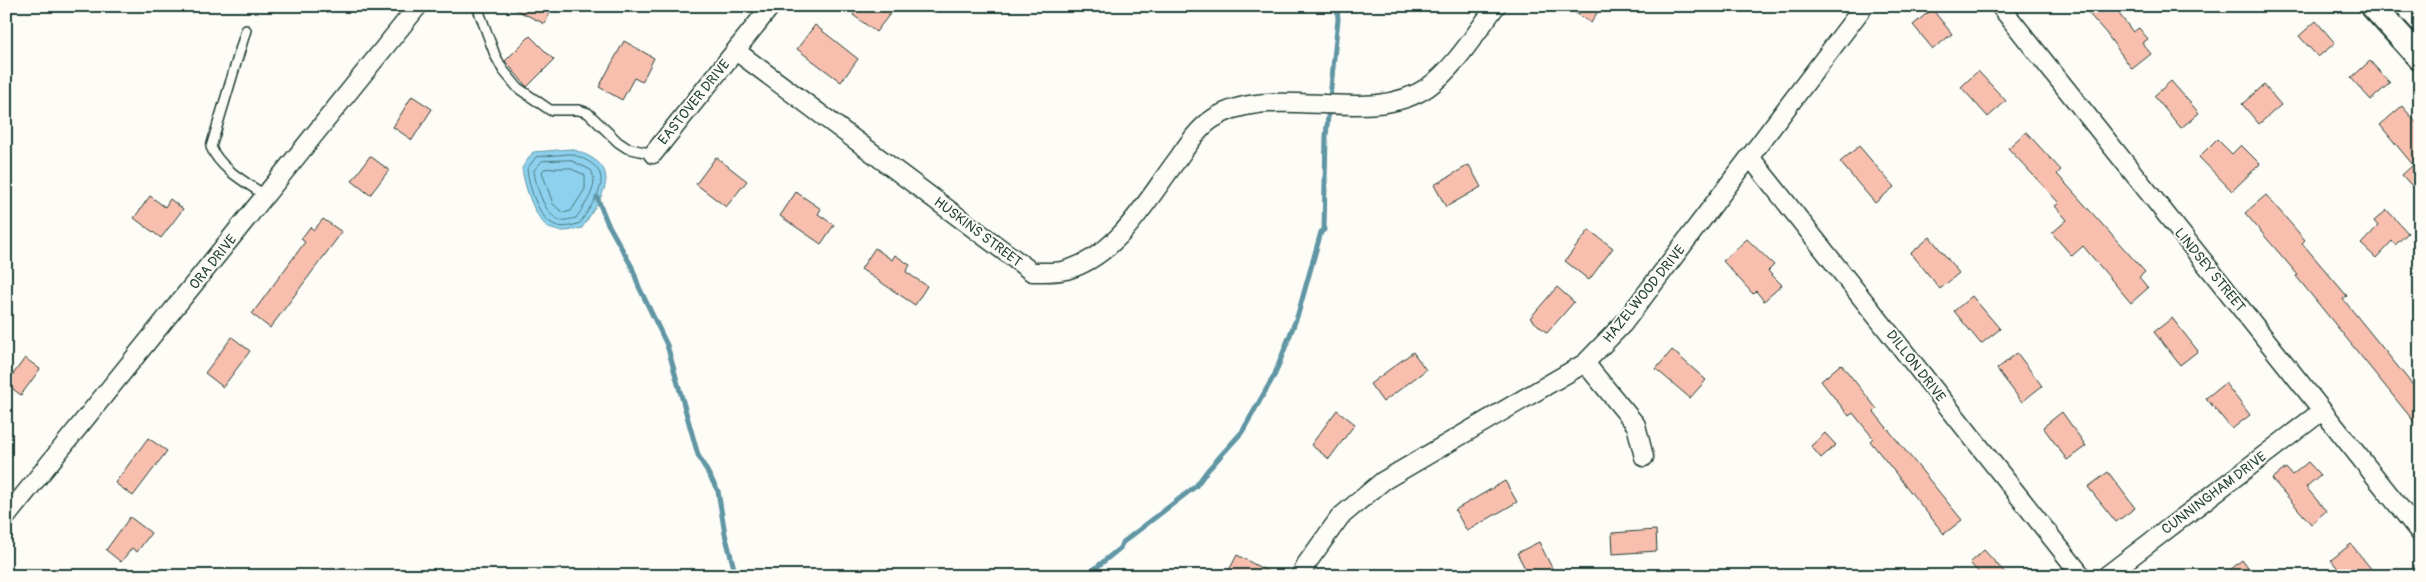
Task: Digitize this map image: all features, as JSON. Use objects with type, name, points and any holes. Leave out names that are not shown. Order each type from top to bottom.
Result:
[{"type":"street","name":"ORA DRIVE","points":[[6,517],[418,6]]},
{"type":"street","points":[[736,51],[771,6]]},
{"type":"street","name":"HUSKINS STREET","points":[[736,51],[1032,272],[1065,270],[1096,257],[1131,222],[1192,139],[1211,120],[1234,108],[1260,104],[1373,104],[1402,100],[1428,87],[1449,67],[1496,6]]},
{"type":"street","name":"HAZELWOOD DRIVE","points":[[1301,576],[1306,563],[1340,518],[1383,480],[1585,363],[1624,324],[1864,6]]},
{"type":"street","name":"LINDSEY STREET","points":[[2000,6],[2420,533]]},
{"type":"street","points":[[2375,7],[2420,58]]},
{"type":"street","name":"EASTOVER DRIVE","points":[[653,154],[736,51]]},
{"type":"street","name":"DILLON DRIVE","points":[[1750,157],[2082,576]]},
{"type":"street","points":[[1585,363],[1636,425],[1644,456]]},
{"type":"street","name":"CUNNINGHAM DRIVE","points":[[2106,576],[2322,411]]},
{"type":"lane","points":[[477,6],[495,55],[503,70],[518,88],[550,110],[579,110],[588,113],[622,145],[653,154]]},
{"type":"lane","points":[[246,30],[211,147],[215,156],[225,166],[266,196]]},
{"type":"water","points":[[571,149],[599,163],[605,172],[606,181],[598,203],[582,228],[560,231],[552,229],[540,219],[531,202],[522,168],[533,152]]},
{"type":"building","points":[[508,6],[553,6],[545,24]]},
{"type":"building","points":[[859,6],[896,6],[876,32],[853,15]]},
{"type":"building","points":[[1565,6],[1601,6],[1591,23]]},
{"type":"building","points":[[2082,6],[2113,6],[2133,32],[2139,28],[2148,39],[2142,43],[2151,54],[2132,69],[2106,33]]},
{"type":"building","points":[[1932,9],[1952,34],[1933,49],[1913,25]]},
{"type":"building","points":[[2316,21],[2335,43],[2318,57],[2299,36]]},
{"type":"building","points":[[815,25],[858,59],[841,82],[797,49]]},
{"type":"building","points":[[530,36],[554,60],[527,87],[505,61]]},
{"type":"building","points":[[624,41],[654,58],[642,82],[634,78],[622,100],[599,87]]},
{"type":"building","points":[[2370,61],[2390,83],[2371,100],[2351,78]]},
{"type":"building","points":[[1978,71],[2006,101],[1988,117],[1961,87]]},
{"type":"building","points":[[2171,81],[2199,113],[2181,128],[2154,96]]},
{"type":"building","points":[[2264,85],[2281,105],[2259,124],[2242,104]]},
{"type":"building","points":[[412,96],[432,109],[412,140],[393,127]]},
{"type":"building","points":[[2402,106],[2420,127],[2420,195],[2402,175],[2413,165],[2380,125]]},
{"type":"building","points":[[2026,132],[2061,170],[2057,174],[2145,272],[2139,277],[2148,288],[2131,303],[2083,246],[2072,256],[2052,233],[2067,220],[2055,206],[2059,203],[2008,148]]},
{"type":"building","points":[[2217,139],[2232,154],[2241,145],[2260,164],[2232,191],[2199,157]]},
{"type":"building","points":[[1859,146],[1894,187],[1875,203],[1840,162]]},
{"type":"building","points":[[370,156],[389,170],[370,195],[352,181]]},
{"type":"building","points":[[716,157],[747,181],[726,207],[696,184]]},
{"type":"building","points":[[1469,165],[1481,187],[1446,207],[1434,185]]},
{"type":"building","points":[[796,192],[821,209],[818,214],[834,225],[821,244],[780,216]]},
{"type":"building","points":[[2266,195],[2305,240],[2302,243],[2347,296],[2343,299],[2420,394],[2420,429],[2296,276],[2298,275],[2245,213]]},
{"type":"building","points":[[150,196],[165,207],[170,199],[183,209],[161,238],[134,218]]},
{"type":"building","points":[[2387,210],[2408,233],[2395,245],[2392,241],[2376,258],[2361,244],[2378,226],[2374,221]]},
{"type":"building","points":[[323,219],[342,232],[270,328],[252,314],[305,242],[301,239],[310,227],[314,230]]},
{"type":"building","points":[[1589,230],[1613,248],[1589,280],[1565,261]]},
{"type":"building","points":[[1930,237],[1959,273],[1940,289],[1911,253]]},
{"type":"building","points":[[1747,239],[1774,265],[1768,271],[1782,285],[1764,301],[1756,291],[1753,294],[1723,261]]},
{"type":"building","points":[[875,248],[892,260],[895,255],[910,265],[906,272],[927,286],[915,305],[861,269]]},
{"type":"building","points":[[1557,287],[1574,302],[1547,333],[1530,318]]},
{"type":"building","points":[[1972,296],[2000,329],[1981,344],[1954,311]]},
{"type":"building","points":[[2172,318],[2198,351],[2180,365],[2154,332]]},
{"type":"building","points":[[232,337],[250,351],[223,387],[205,373]]},
{"type":"building","points":[[1672,350],[1706,380],[1690,398],[1656,369]]},
{"type":"building","points":[[1413,352],[1426,370],[1383,402],[1370,384]]},
{"type":"building","points":[[2017,353],[2042,386],[2022,402],[1997,369]]},
{"type":"building","points":[[25,358],[40,369],[21,395],[6,384]]},
{"type":"building","points":[[1841,364],[1877,409],[1874,412],[1962,520],[1944,534],[1870,441],[1873,438],[1853,413],[1849,416],[1821,381]]},
{"type":"building","points":[[2225,383],[2250,415],[2232,429],[2206,398]]},
{"type":"building","points":[[1337,410],[1355,424],[1329,459],[1311,445]]},
{"type":"building","points":[[2062,412],[2086,446],[2067,460],[2043,427]]},
{"type":"building","points":[[1825,433],[1836,445],[1821,458],[1811,446]]},
{"type":"building","points":[[148,438],[167,451],[133,496],[115,483]]},
{"type":"building","points":[[2308,462],[2320,475],[2306,487],[2326,511],[2311,524],[2272,479],[2286,468],[2292,475]]},
{"type":"building","points":[[2108,472],[2135,508],[2116,522],[2088,487]]},
{"type":"building","points":[[1505,481],[1517,502],[1467,531],[1455,510]]},
{"type":"building","points":[[130,517],[151,533],[137,552],[132,548],[121,562],[106,550]]},
{"type":"building","points":[[1656,530],[1657,551],[1613,554],[1612,533]]},
{"type":"building","points":[[1539,542],[1553,570],[1542,576],[1529,576],[1517,553]]},
{"type":"building","points":[[2351,544],[2377,576],[2344,576],[2331,560]]},
{"type":"building","points":[[1984,550],[2008,576],[1982,576],[1970,563]]},
{"type":"building","points":[[1237,555],[1276,576],[1226,576]]},
{"type":"building","points":[[2242,560],[2254,576],[2223,576]]},
{"type":"waterway","points":[[1086,576],[1120,548],[1122,543],[1196,486],[1242,432],[1275,374],[1298,314],[1321,232],[1324,230],[1326,136],[1338,19],[1337,6]]},
{"type":"waterway","points":[[597,197],[607,222],[632,267],[639,287],[667,345],[698,455],[718,491],[725,534],[736,576]]}]
